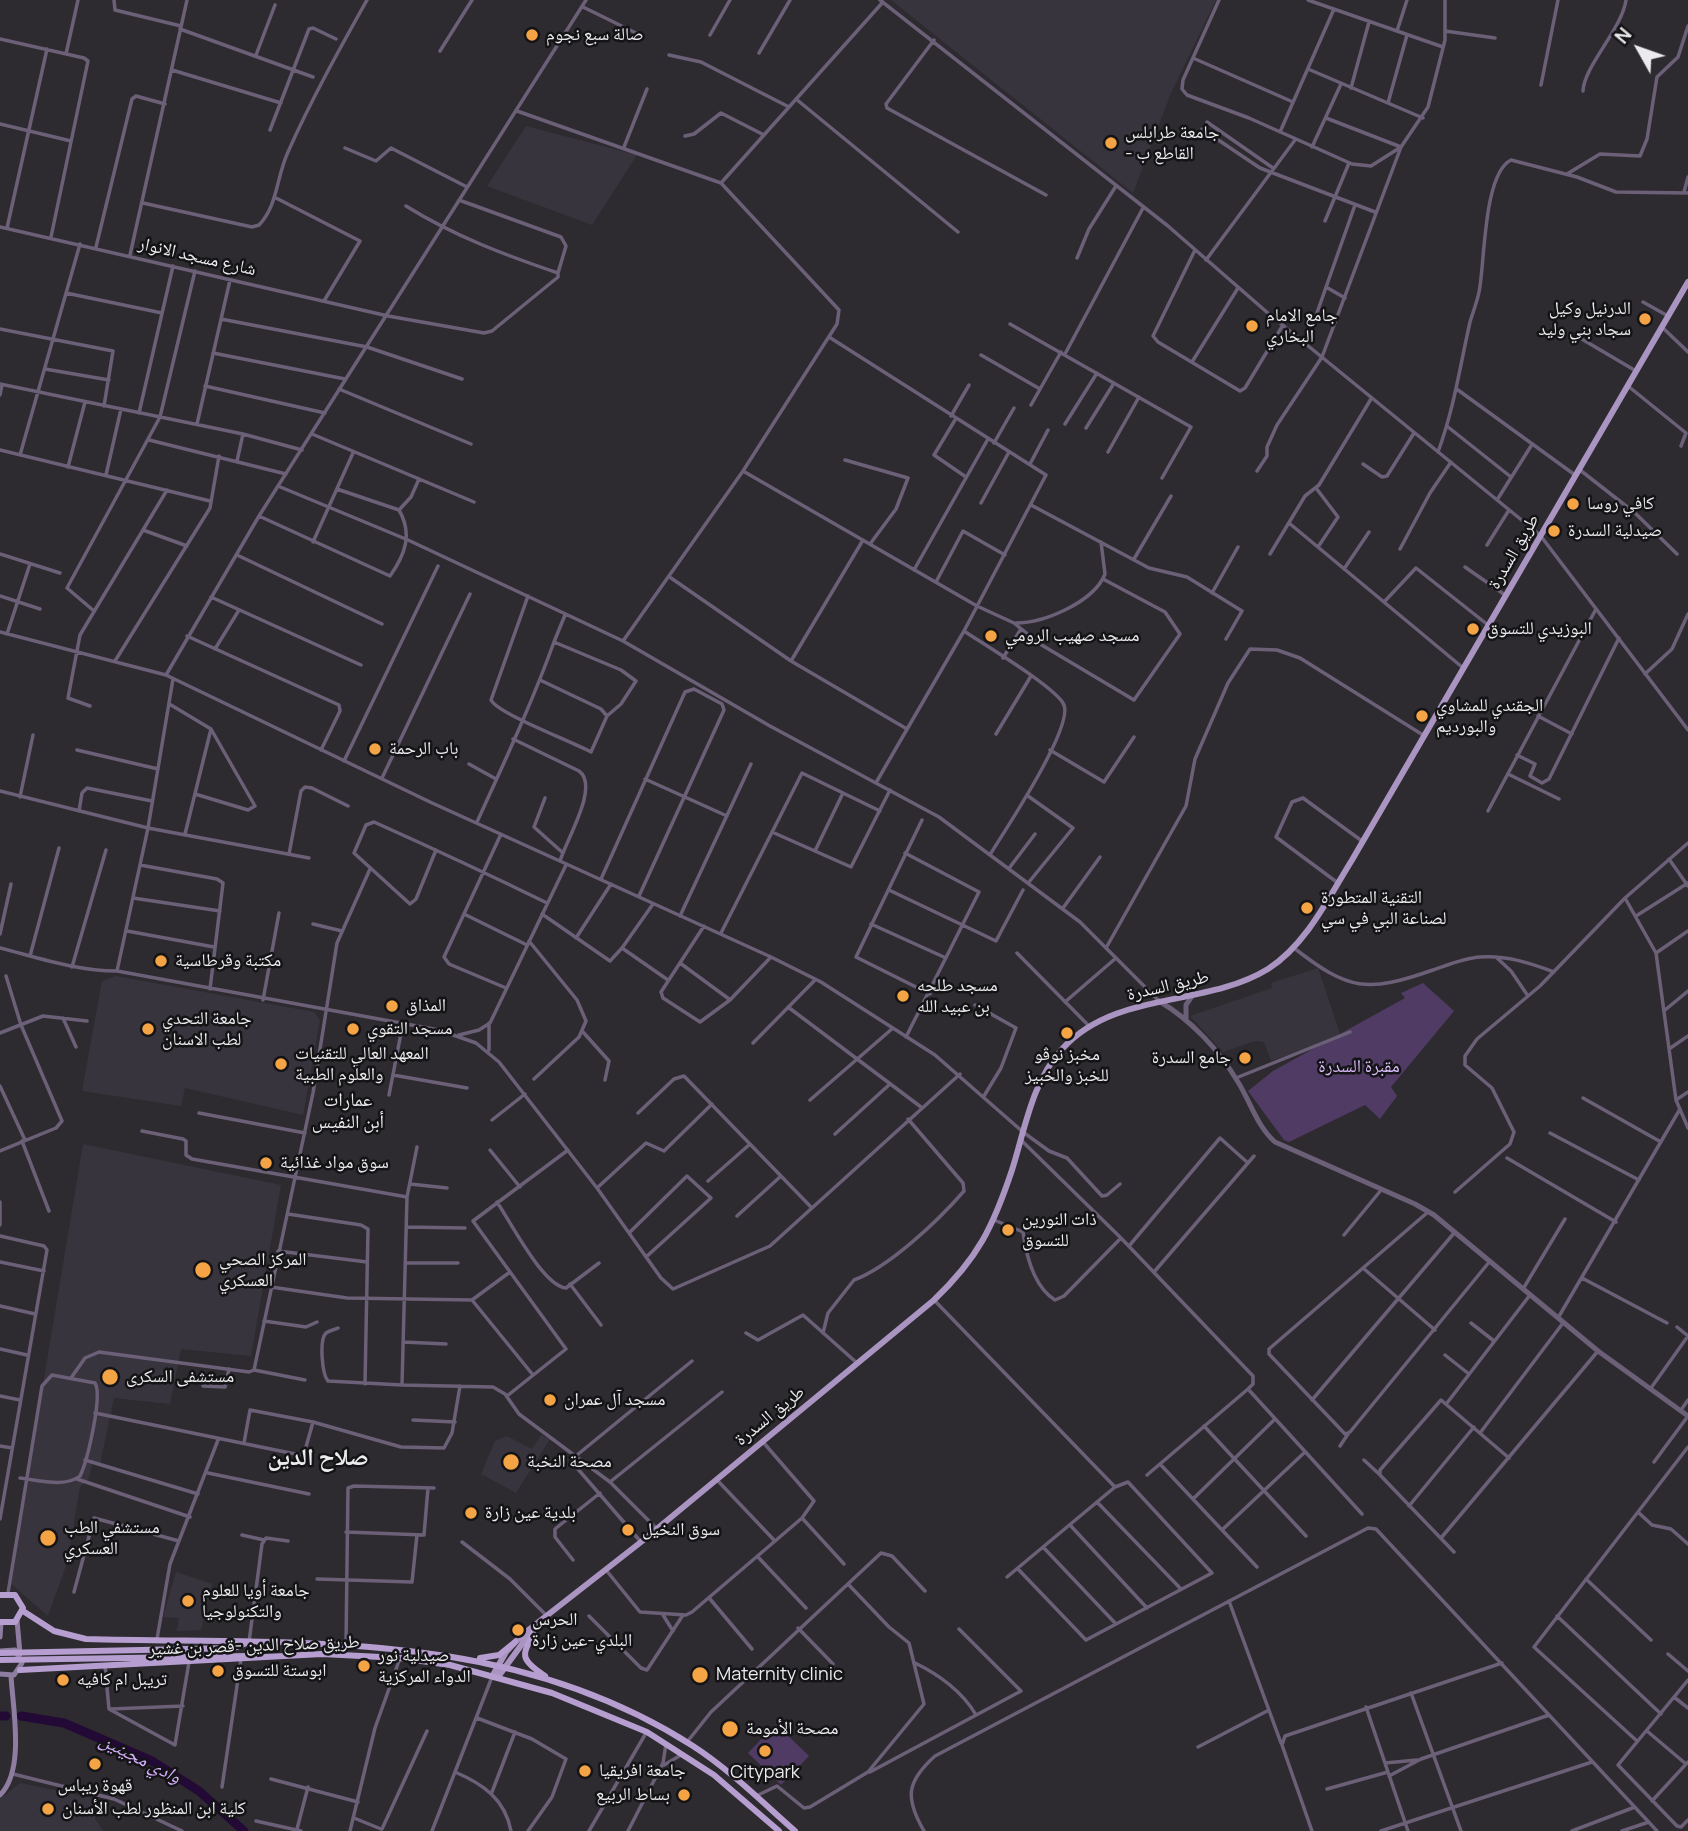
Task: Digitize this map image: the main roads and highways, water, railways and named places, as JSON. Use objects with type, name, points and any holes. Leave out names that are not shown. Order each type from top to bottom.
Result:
[{"type":"highway","points":[[0,1595],[8,1593],[20,1599],[23,1611],[47,1627],[72,1637],[346,1644],[466,1658],[507,1667],[618,1706],[687,1742],[756,1796],[795,1831]]},
{"type":"highway","points":[[1,1622],[18,1620],[23,1611]]},
{"type":"highway","points":[[536,1625],[525,1646],[525,1659],[531,1667],[552,1682]]},
{"type":"highway","points":[[0,1652],[234,1648],[249,1642]]},
{"type":"highway","points":[[466,1658],[495,1656],[514,1642]]},
{"type":"highway","points":[[0,1660],[234,1654],[252,1656]]},
{"type":"highway","name":"طريق صلاح الدين -قصر بن غشير","points":[[20,1670],[322,1654],[400,1658],[495,1676],[582,1704],[647,1732],[729,1787],[779,1831]]},
{"type":"main road","name":"طريق السدرة","points":[[495,1676],[498,1665],[514,1642],[657,1529],[934,1300],[970,1264],[994,1220],[1044,1074],[1064,1047],[1089,1027],[1139,1005],[1195,994],[1256,974],[1293,947],[1338,883],[1688,282]]},
{"type":"main road","points":[[0,1674],[11,1676],[20,1670],[18,1620]]},
{"type":"main road","points":[[0,1637],[1,1622]]},
{"type":"main road","points":[[495,1676],[507,1667],[536,1625]]},
{"type":"main road","points":[[0,1652],[12,1648],[20,1654]]},
{"type":"main road","points":[[0,1795],[13,1773],[11,1676]]},
{"type":"waterway","name":"وادي مجينين","points":[[0,1716],[6,1716]]},
{"type":"waterway","name":"وادي مجينين","points":[[21,1716],[64,1723],[152,1761],[199,1791],[244,1831]]},
{"type":"place","name":"صالة سبع نجوم","points":[[532,35]]},
{"type":"place","name":"جامعة طرابلس - القاطع ب","points":[[1111,143]]},
{"type":"place","name":"الدرنيل وكيل سجاد بني وليد","points":[[1645,319]]},
{"type":"place","name":"جامع الامام البخاري","points":[[1252,326]]},
{"type":"place","name":"كافي روسا","points":[[1573,504]]},
{"type":"place","name":"صيدلية السدرة","points":[[1554,531]]},
{"type":"place","name":"البوزيدي للتسوق","points":[[1473,629]]},
{"type":"place","name":"مسجد صهيب الرومي","points":[[991,636]]},
{"type":"place","name":"الجقندي للمشاوي والبورديم","points":[[1422,716]]},
{"type":"place","name":"باب الرحمة","points":[[375,749]]},
{"type":"place","name":"التقنية المتطورة لصناعة البي في سي","points":[[1307,908]]},
{"type":"place","name":"مكتبة وقرطاسية","points":[[161,961]]},
{"type":"place","name":"مسجد طلحه بن عبيد الله","points":[[903,996]]},
{"type":"place","name":"المذاق","points":[[392,1006]]},
{"type":"place","name":"جامعة التحدي لطب الاسنان","points":[[148,1029]]},
{"type":"place","name":"مسجد التقوي","points":[[353,1029]]},
{"type":"place","name":"مخبز نوڤو للخبز والخبيز","points":[[1067,1033]]},
{"type":"place","name":"جامع السدرة","points":[[1245,1058]]},
{"type":"place","name":"المعهد العالي للتقنيات والعلوم الطبية","points":[[281,1064]]},
{"type":"place","name":"سوق مواد غذائية","points":[[266,1163]]},
{"type":"place","name":"ذات النورين للتسوق","points":[[1008,1230]]},
{"type":"place","name":"المركز الصحي العسكري","points":[[203,1270]]},
{"type":"place","name":"مستشفى السكرى","points":[[110,1377]]},
{"type":"place","name":"مسجد آل عمران","points":[[550,1400]]},
{"type":"place","name":"مصحة النخبة","points":[[511,1462]]},
{"type":"place","name":"بلدية عين زارة","points":[[471,1513]]},
{"type":"place","name":"سوق النخيل","points":[[628,1530]]},
{"type":"place","name":"مستشفي الطب العسكري","points":[[48,1538]]},
{"type":"place","name":"جامعة أويا للعلوم والتكنولوجيا","points":[[188,1601]]},
{"type":"place","name":"الحرس البلدي-عين زارة","points":[[518,1630]]},
{"type":"place","name":"صيدلية نور الدواء المركزية","points":[[364,1666]]},
{"type":"place","name":"ابوستة للتسوق","points":[[218,1671]]},
{"type":"place","name":"Maternity clinic","points":[[700,1675]]},
{"type":"place","name":"تريبل ام كافيه","points":[[63,1680]]},
{"type":"place","name":"مصحة الأمومة","points":[[730,1729]]},
{"type":"place","name":"Citypark","points":[[765,1751]]},
{"type":"place","name":"قهوة ريباس","points":[[95,1764]]},
{"type":"place","name":"جامعة افريقيا","points":[[585,1771]]},
{"type":"place","name":"بساط الربيع","points":[[684,1795]]},
{"type":"place","name":"كلية ابن المنظور لطب الأسنان","points":[[48,1809]]},
{"type":"district","name":"عمارات أبن النفيس","points":[[348,1112]]},
{"type":"district","name":"صلاح الدين","points":[[318,1458]]},
{"type":"park label","name":"مقبرة السدرة","points":[[1359,1067]]}]
